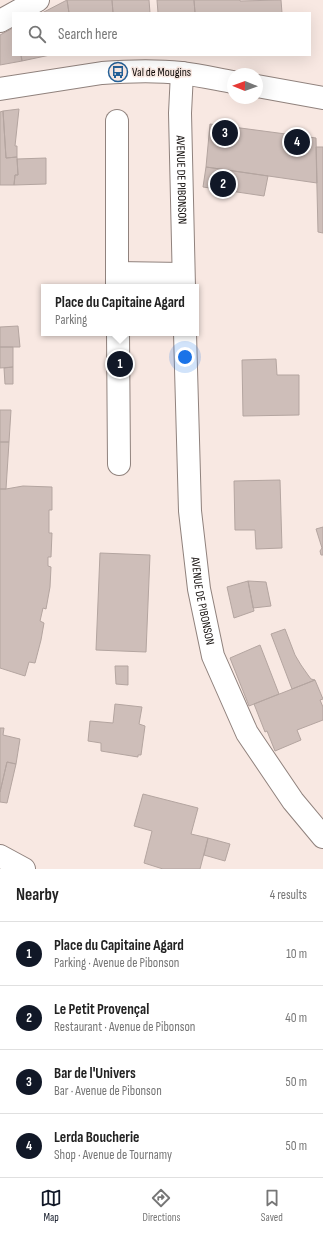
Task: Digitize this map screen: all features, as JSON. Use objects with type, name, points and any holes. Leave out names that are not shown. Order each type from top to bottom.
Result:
[{"type":"street","points":[[15,12],[38,0]]},
{"type":"street","points":[[0,21],[12,14]]},
{"type":"street","points":[[0,89],[102,73],[182,73],[227,81]]},
{"type":"street","name":"AVENUE DE PIBONSON","points":[[182,73],[180,113],[184,280]]},
{"type":"street","points":[[263,87],[323,98]]},
{"type":"street","points":[[117,121],[117,280],[184,280]]},
{"type":"street","points":[[118,336],[120,464]]},
{"type":"street","name":"AVENUE DE PIBONSON","points":[[185,336],[190,511],[200,589],[213,656],[247,733],[293,801],[323,837]]},
{"type":"street","points":[[0,856],[24,869]]},
{"type":"building","points":[[67,0],[112,0],[113,12],[69,12]]},
{"type":"building","points":[[67,0],[69,12],[44,12]]},
{"type":"building","points":[[112,0],[149,0],[150,12],[113,12]]},
{"type":"building","points":[[157,0],[194,0],[195,12],[158,12]]},
{"type":"building","points":[[194,0],[281,0],[282,12],[195,12]]},
{"type":"building","points":[[12,29],[12,56],[21,56],[22,61],[0,65],[0,35]]},
{"type":"building","points":[[21,56],[45,56],[22,61]]},
{"type":"building","points":[[19,109],[15,146],[17,146],[17,157],[6,158],[3,111]]},
{"type":"building","points":[[3,111],[6,158],[17,157],[18,175],[15,175],[14,185],[0,185],[0,112]]},
{"type":"building","points":[[210,124],[316,138],[317,183],[206,167]]},
{"type":"building","points":[[316,147],[323,147],[323,233],[318,232]]},
{"type":"building","points":[[46,158],[46,184],[14,185],[15,175],[18,175],[17,159]]},
{"type":"building","points":[[206,167],[268,176],[264,196],[203,187]]},
{"type":"building","points":[[18,326],[20,347],[0,347],[0,327]]},
{"type":"building","points":[[0,347],[13,347],[13,367],[0,368]]},
{"type":"building","points":[[276,359],[277,375],[299,375],[299,415],[243,416],[242,360]]},
{"type":"building","points":[[13,367],[13,384],[5,384],[4,368]]},
{"type":"building","points":[[0,410],[11,410],[9,442],[0,442]]},
{"type":"building","points":[[0,442],[9,442],[6,489],[0,489]]},
{"type":"building","points":[[280,480],[282,548],[256,549],[255,530],[235,530],[234,481]]},
{"type":"building","points":[[23,486],[52,487],[52,510],[49,510],[49,533],[52,533],[51,557],[48,557],[48,566],[51,567],[50,587],[46,609],[43,608],[40,621],[44,623],[35,663],[29,662],[25,676],[0,668],[0,489]]},
{"type":"building","points":[[323,527],[323,555],[321,555],[320,551],[322,548],[316,529]]},
{"type":"building","points":[[100,553],[150,555],[146,652],[96,650]]},
{"type":"building","points":[[248,581],[254,611],[234,618],[227,587]]},
{"type":"building","points":[[248,581],[266,582],[271,606],[253,608]]},
{"type":"building","points":[[285,629],[295,655],[311,679],[315,680],[292,689],[271,634]]},
{"type":"building","points":[[260,645],[279,694],[249,706],[230,658]]},
{"type":"building","points":[[115,666],[128,666],[128,685],[116,684]]},
{"type":"building","points":[[315,680],[323,699],[320,700],[323,707],[323,720],[297,730],[301,740],[275,751],[267,731],[265,732],[254,704]]},
{"type":"building","points":[[115,704],[142,707],[139,724],[145,726],[141,755],[138,755],[138,757],[101,751],[101,743],[88,741],[90,721],[113,723]]},
{"type":"building","points":[[0,728],[4,728],[3,735],[20,739],[16,764],[7,762],[0,792]]},
{"type":"building","points":[[7,762],[16,764],[7,803],[0,802],[0,792]]},
{"type":"building","points":[[143,794],[198,808],[191,834],[208,838],[200,869],[163,869],[144,863],[152,831],[134,826]]},
{"type":"building","points":[[208,838],[230,844],[225,861],[204,855]]},
{"type":"place","name":"Val de Mougins","points":[[118,72]]},
{"type":"place","name":"Bar de l'Univers","points":[[225,133]]},
{"type":"place","name":"Lerda Boucherie","points":[[297,142]]},
{"type":"place","name":"Le Petit Provençal","points":[[223,184]]},
{"type":"place","name":"Place du Capitaine Agard","points":[[120,364]]}]
